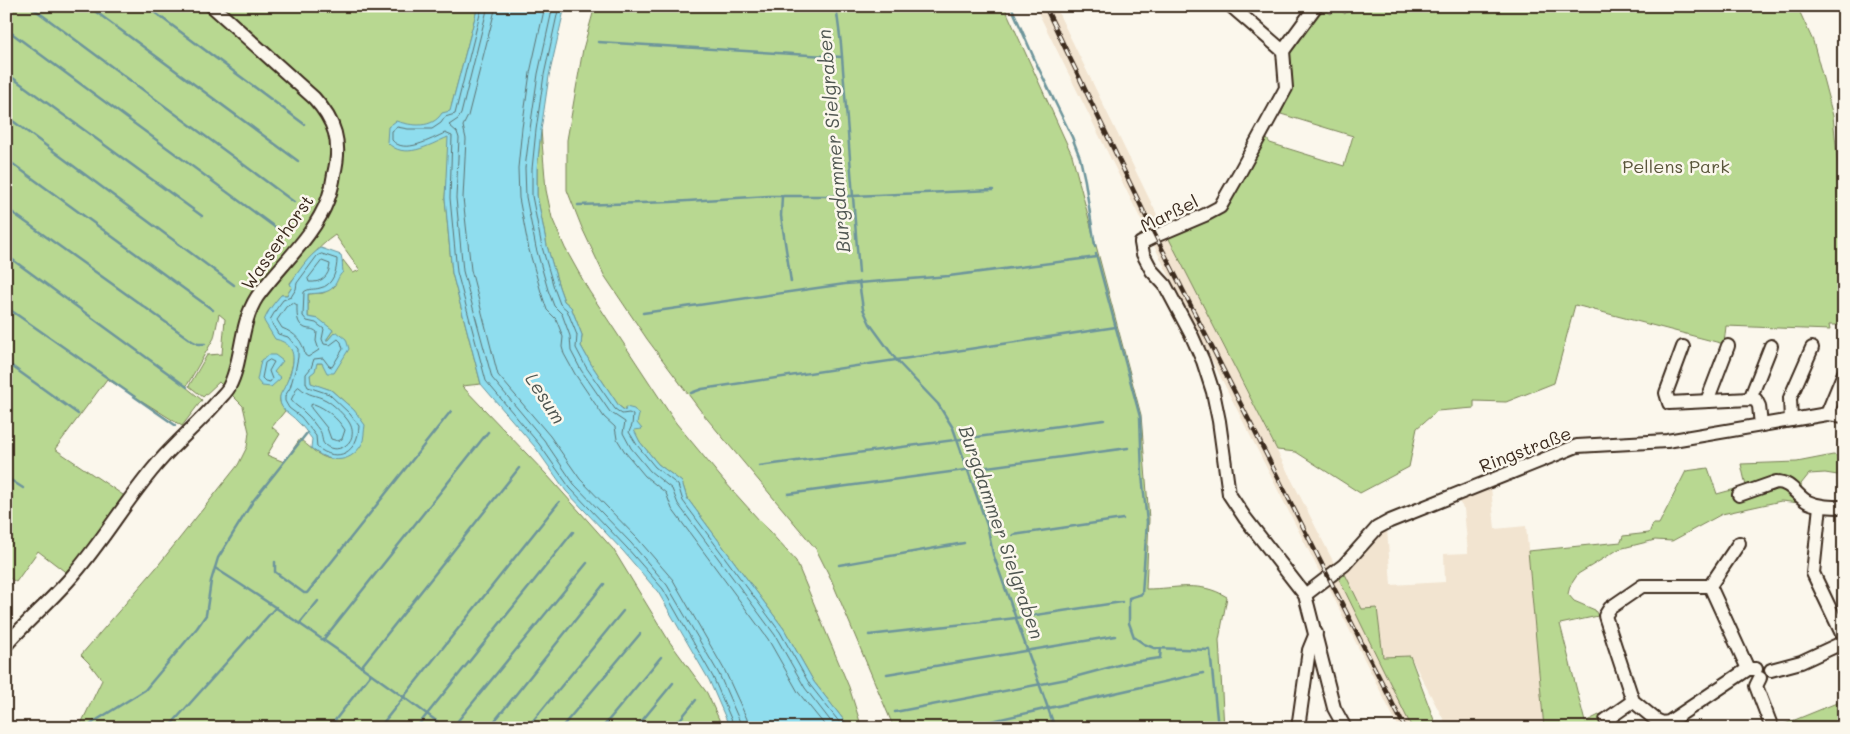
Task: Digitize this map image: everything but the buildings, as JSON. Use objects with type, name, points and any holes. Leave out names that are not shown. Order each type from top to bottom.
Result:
[{"type":"street","name":"Wasserhorst","points":[[6,645],[74,574],[148,474],[169,449],[202,419],[228,388],[235,372],[246,324],[257,299],[315,224],[328,200],[338,160],[337,142],[328,113],[314,98],[212,6]]},
{"type":"street","points":[[1231,6],[1283,51],[1316,6]]},
{"type":"street","name":"Marßel","points":[[1283,51],[1286,88],[1220,207],[1141,243],[1143,254],[1152,271],[1165,285],[1203,361],[1213,392],[1219,421],[1229,494],[1245,518],[1305,595]]},
{"type":"street","points":[[1706,401],[1728,346]]},
{"type":"street","points":[[1750,399],[1771,346]]},
{"type":"street","points":[[1683,347],[1666,393],[1669,403],[1756,400],[1759,406],[1761,425]]},
{"type":"street","points":[[1791,420],[1790,398],[1812,348]]},
{"type":"street","points":[[1826,414],[1844,373]]},
{"type":"street","name":"Ringstraße","points":[[1305,595],[1344,564],[1377,528],[1390,521],[1577,446],[1666,441],[1826,414],[1844,416]]},
{"type":"street","points":[[1739,495],[1776,482],[1782,482],[1792,488],[1802,499],[1820,506],[1844,508]]},
{"type":"street","points":[[1820,506],[1813,573],[1844,638]]},
{"type":"street","points":[[1710,586],[1739,543]]},
{"type":"street","points":[[1710,586],[1642,586],[1610,608],[1605,616],[1633,701],[1656,720],[1663,723],[1670,725],[1755,672],[1761,664],[1768,664],[1771,670],[1801,662],[1844,642]]},
{"type":"street","points":[[1710,586],[1755,672],[1756,686],[1772,728]]},
{"type":"street","points":[[1305,595],[1334,708],[1345,728]]},
{"type":"street","points":[[1298,728],[1309,650],[1316,633]]},
{"type":"street","points":[[1615,728],[1606,720],[1633,701]]},
{"type":"shaded area","points":[[1035,6],[1055,6],[1167,235],[1334,563],[1321,575],[1146,230]]},
{"type":"shaded area","points":[[1491,487],[1495,529],[1526,526],[1544,728],[1448,728],[1410,656],[1383,657],[1377,608],[1362,609],[1345,574],[1373,539],[1387,528],[1391,585],[1445,582],[1444,554],[1468,553],[1464,509],[1457,499]]},
{"type":"shaded area","points":[[1341,576],[1416,728],[1399,728],[1352,635],[1326,582]]},
{"type":"green space","points":[[6,6],[478,6],[452,104],[445,198],[452,273],[481,384],[462,386],[547,475],[613,549],[669,641],[707,693],[723,728],[79,728],[102,680],[81,655],[156,568],[238,465],[247,447],[249,432],[243,406],[219,382],[203,397],[189,386],[207,355],[222,354],[225,319],[219,314],[214,338],[186,387],[202,400],[182,426],[107,379],[55,449],[126,497],[68,574],[38,551],[16,582],[6,576]],"holes":[[[335,235],[360,270],[353,273],[343,260],[334,287],[323,293],[308,294],[308,317],[333,330],[326,340],[334,333],[322,363],[317,363],[310,375],[311,384],[331,390],[354,410],[354,453],[338,459],[331,459],[319,454],[300,439],[284,462],[267,455],[280,434],[272,427],[285,411],[280,397],[290,375],[293,356],[292,349],[267,313],[281,295],[287,295],[292,287],[290,283],[322,246]]]},
{"type":"green space","points":[[595,6],[1004,6],[1072,155],[1141,415],[1149,519],[1146,589],[1197,587],[1217,592],[1227,597],[1219,640],[1224,728],[894,728],[831,579],[816,549],[703,414],[647,339],[604,275],[582,228],[567,190],[567,140],[583,49]]},
{"type":"green space","name":"Pellens Park","points":[[1351,6],[1797,6],[1813,41],[1833,116],[1844,226],[1842,268],[1844,268],[1844,325],[1829,325],[1830,330],[1726,326],[1724,344],[1575,305],[1554,383],[1506,402],[1474,401],[1474,408],[1437,411],[1417,428],[1409,467],[1360,493],[1296,452],[1277,450],[1167,235],[1207,218],[1264,135],[1270,143],[1344,166],[1353,136],[1281,114],[1290,93],[1285,59],[1322,8],[1331,14],[1337,7],[1345,14]]},
{"type":"green space","points":[[541,130],[546,190],[552,218],[565,248],[589,291],[676,423],[724,481],[796,561],[849,687],[862,728],[850,728],[814,682],[784,629],[687,498],[682,482],[658,464],[640,442],[626,411],[619,406],[581,346],[582,335],[571,307],[564,301],[547,246],[537,195],[537,169]]},
{"type":"green space","points":[[1833,455],[1844,457],[1844,476],[1825,473],[1809,474],[1801,484],[1802,491],[1809,504],[1781,501],[1722,514],[1672,541],[1655,540],[1619,549],[1578,574],[1570,586],[1568,594],[1574,601],[1595,610],[1598,616],[1560,624],[1585,722],[1609,710],[1601,728],[1544,728],[1528,551],[1621,542],[1623,536],[1649,533],[1653,524],[1659,524],[1686,471],[1708,468],[1717,494],[1746,486],[1741,464],[1797,462]]},
{"type":"green space","points":[[1345,574],[1362,609],[1377,608],[1383,657],[1410,656],[1437,728],[1412,728],[1339,579]]},
{"type":"green space","points":[[1844,700],[1844,719],[1834,728],[1775,728]]},
{"type":"water","name":"Lesum","points":[[478,6],[565,6],[549,76],[541,130],[537,169],[537,195],[547,246],[564,301],[571,307],[582,335],[581,346],[619,406],[625,411],[626,407],[634,409],[639,415],[637,423],[642,429],[634,430],[640,442],[658,464],[682,482],[687,498],[784,629],[814,682],[850,728],[730,728],[709,680],[658,592],[623,551],[566,491],[535,447],[481,384],[452,273],[445,198],[448,137],[417,150],[409,151],[394,148],[387,142],[388,127],[396,121],[415,125],[427,124],[433,122],[442,113],[450,111]]},
{"type":"water","points":[[321,248],[341,255],[343,272],[332,289],[322,293],[308,294],[308,317],[319,319],[333,330],[326,340],[337,332],[346,339],[349,349],[334,373],[327,373],[322,363],[317,363],[315,371],[310,375],[311,383],[331,390],[354,410],[365,425],[363,442],[357,451],[351,456],[338,460],[317,453],[311,448],[312,439],[295,418],[282,407],[280,396],[293,364],[292,351],[289,346],[275,339],[264,321],[269,310],[281,295],[287,295],[292,287],[290,284],[304,264]]},
{"type":"water","points":[[269,355],[275,355],[283,361],[274,372],[281,378],[271,387],[262,386],[257,380],[261,360]]},
{"type":"waterway","points":[[30,6],[294,202]]},
{"type":"waterway","points":[[88,6],[298,161]]},
{"type":"waterway","points":[[146,6],[304,124]]},
{"type":"waterway","name":"Burgdammer Sielgraben","points":[[836,6],[841,44],[859,273]]},
{"type":"waterway","points":[[1011,6],[1080,158],[1095,246]]},
{"type":"waterway","points":[[6,29],[276,228]]},
{"type":"waterway","points":[[598,42],[842,57]]},
{"type":"waterway","points":[[6,73],[202,216]]},
{"type":"waterway","points":[[6,116],[234,285]]},
{"type":"waterway","points":[[6,159],[213,310]]},
{"type":"waterway","points":[[578,205],[769,196],[853,196],[993,190]]},
{"type":"waterway","points":[[782,196],[781,216],[791,282]]},
{"type":"waterway","points":[[6,208],[192,341],[198,344],[205,344]]},
{"type":"waterway","points":[[1096,254],[1140,417],[1142,475],[1147,522],[1142,594],[1129,598],[1129,623],[1134,637],[1154,648],[1210,650],[1218,728]]},
{"type":"waterway","points":[[6,255],[187,387]]},
{"type":"waterway","points":[[643,313],[845,284],[949,276],[1097,257]]},
{"type":"waterway","name":"Burgdammer Sielgraben","points":[[859,282],[863,309],[870,324],[897,361],[938,404],[953,428],[987,525],[993,554],[1055,728]]},
{"type":"waterway","points":[[6,307],[175,425]]},
{"type":"waterway","points":[[691,393],[702,389],[1116,327]]},
{"type":"waterway","points":[[6,362],[78,414]]},
{"type":"waterway","points":[[275,562],[275,572],[304,593],[307,593],[451,411]]},
{"type":"waterway","points":[[759,466],[1104,420]]},
{"type":"waterway","points":[[323,640],[488,432]]},
{"type":"waterway","points":[[87,728],[145,690],[197,628],[206,615],[211,581],[218,558],[253,501],[307,433]]},
{"type":"waterway","points":[[788,494],[1128,448]]},
{"type":"waterway","points":[[361,667],[519,468]]},
{"type":"waterway","points":[[6,477],[23,488]]},
{"type":"waterway","points":[[379,728],[559,502]]},
{"type":"waterway","points":[[1013,535],[1123,519]]},
{"type":"waterway","points":[[416,728],[573,532]]},
{"type":"waterway","points":[[839,565],[964,543]]},
{"type":"waterway","points":[[452,728],[587,563]]},
{"type":"waterway","points":[[215,568],[332,646],[446,728]]},
{"type":"waterway","points":[[489,728],[604,584]]},
{"type":"waterway","points":[[300,623],[318,601]]},
{"type":"waterway","points":[[869,635],[1016,618],[1122,602]]},
{"type":"waterway","points":[[168,728],[276,607]]},
{"type":"waterway","points":[[527,728],[623,611]]},
{"type":"waterway","points":[[561,728],[640,634]]},
{"type":"waterway","points":[[887,674],[1115,636]]},
{"type":"waterway","points":[[895,712],[1067,679],[1126,663],[1160,658],[1161,648]]},
{"type":"waterway","points":[[602,728],[661,657]]},
{"type":"waterway","points":[[961,728],[1203,673]]},
{"type":"waterway","points":[[329,728],[371,674]]},
{"type":"waterway","points":[[636,728],[673,683]]},
{"type":"waterway","points":[[673,728],[696,700]]},
{"type":"railway","points":[[1045,6],[1152,229],[1405,728]]}]
